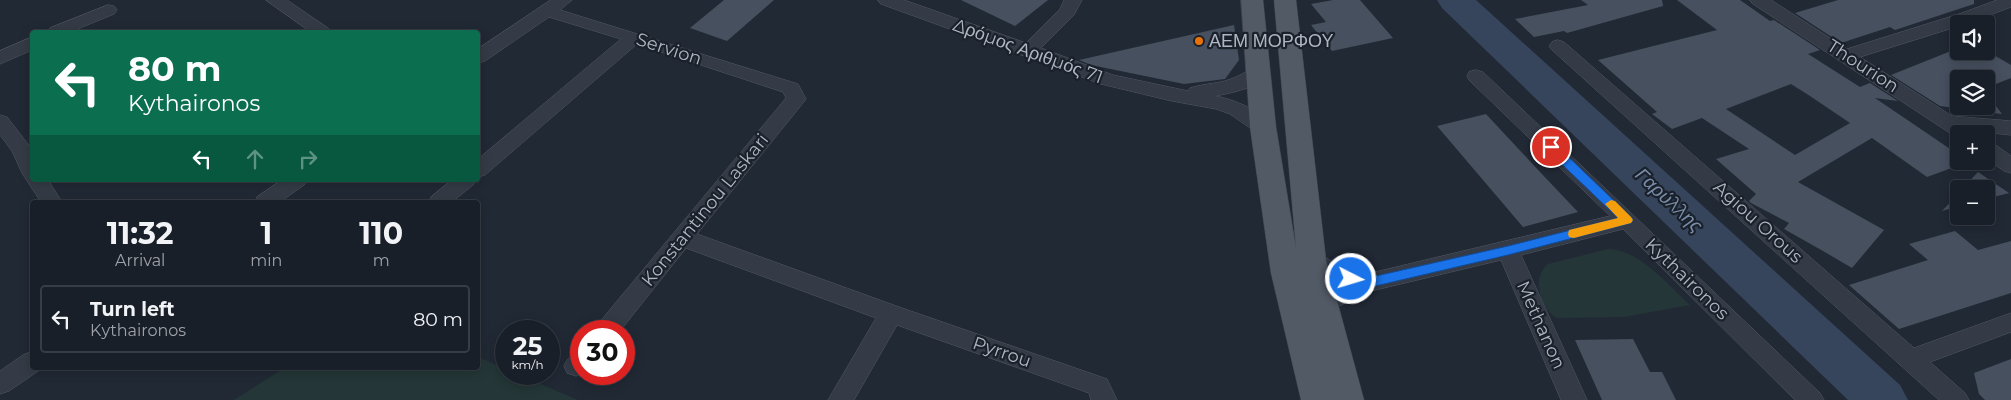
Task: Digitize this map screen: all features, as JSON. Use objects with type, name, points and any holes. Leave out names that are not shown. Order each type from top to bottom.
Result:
[{"type":"main road","points":[[1252,0],[1263,127],[1286,273],[1317,400]]},
{"type":"main road","points":[[1285,0],[1312,260],[1348,400]]},
{"type":"street","points":[[275,0],[319,30]]},
{"type":"street","points":[[480,56],[563,0]]},
{"type":"street","name":"Δρόμος Αριθμός 71","points":[[887,0],[1108,80],[1172,95],[1219,103],[1237,109],[1263,127]]},
{"type":"street","points":[[1029,50],[1068,11],[1073,0]]},
{"type":"street","name":"Thourion","points":[[1760,0],[1954,125]]},
{"type":"street","points":[[1846,55],[1968,17],[2011,1]]},
{"type":"street","points":[[61,30],[108,10]]},
{"type":"street","name":"Servion","points":[[546,11],[634,37],[791,88]]},
{"type":"street","points":[[480,168],[634,37]]},
{"type":"street","points":[[0,58],[30,44]]},
{"type":"street","name":"Agiou Orous","points":[[1558,46],[1956,400]]},
{"type":"street","name":"Δρόμος Αριθμός 71","points":[[1172,95],[1218,91],[1237,85],[1259,72]]},
{"type":"street","name":"Kythaironos","points":[[1476,76],[1811,400]]},
{"type":"street","name":"Konstantinou Laskari","points":[[615,320],[796,99],[791,88]]},
{"type":"street","points":[[0,122],[21,148],[30,168]]},
{"type":"street","points":[[1950,122],[2011,128]]},
{"type":"street","points":[[1995,154],[2011,166]]},
{"type":"street","points":[[37,182],[51,200]]},
{"type":"street","points":[[268,200],[294,182]]},
{"type":"street","points":[[441,200],[464,182]]},
{"type":"street","points":[[1324,304],[1344,292],[1367,283],[1627,220]]},
{"type":"street","name":"Pyrrou","points":[[683,238],[1098,386],[1104,400]]},
{"type":"street","name":"Methanon","points":[[1508,250],[1574,400]]},
{"type":"street","points":[[1312,260],[1335,275],[1367,283]]},
{"type":"street","points":[[840,400],[892,314]]},
{"type":"street","points":[[1910,359],[2011,322]]},
{"type":"street","points":[[0,384],[30,363]]},
{"type":"shaded area","points":[[1608,249],[1620,251],[1642,261],[1663,278],[1690,305],[1624,317],[1556,318],[1550,313],[1542,300],[1539,284],[1543,270],[1548,264]]},
{"type":"shaded area","points":[[480,358],[495,364],[495,385],[543,385],[578,400],[234,400],[281,370],[480,370]]},
{"type":"building","points":[[724,0],[774,0],[727,41],[690,28]]},
{"type":"building","points":[[961,0],[1048,0],[1015,26]]},
{"type":"building","points":[[1333,0],[1360,0],[1393,38],[1332,51],[1311,25],[1326,22],[1311,4]]},
{"type":"building","points":[[1581,0],[1662,0],[1663,6],[1567,33],[1564,31],[1534,37],[1515,19],[1588,5]]},
{"type":"building","points":[[1677,0],[1740,0],[1770,21],[1774,20],[1820,50],[1808,54],[1860,87],[1870,83],[1898,101],[1875,98],[1950,149],[1950,169],[1927,177],[1872,138],[1798,182],[1884,230],[1852,268],[1784,229],[1789,223],[1751,203],[1749,201],[1756,194],[1716,159],[1749,149],[1702,118],[1672,129],[1652,114],[1657,112],[1598,60],[1717,30]],"holes":[[[1791,84],[1850,123],[1795,155],[1726,109]]]},
{"type":"building","points":[[1838,0],[1974,0],[1974,4],[1895,30],[1890,27],[1841,43],[1795,13]]},
{"type":"building","name":"ΑΕΜ ΜΟΡΦΟΥ","points":[[1234,25],[1239,60],[1225,79],[1184,84],[1091,65],[1079,60]]},
{"type":"building","points":[[1950,51],[1950,60],[1995,60],[1995,56],[2011,65],[2011,78],[1995,84],[1995,70],[1950,70],[1950,107],[1940,106],[1891,75]]},
{"type":"building","points":[[1995,105],[2002,114],[1995,113]]},
{"type":"building","points":[[1486,114],[1578,212],[1523,227],[1437,126]]},
{"type":"building","points":[[1978,172],[1990,180],[1970,180]]},
{"type":"building","points":[[1995,184],[2009,193],[1995,197]]},
{"type":"building","points":[[1950,203],[1950,209],[1942,211]]},
{"type":"building","points":[[1955,231],[1978,250],[2011,241],[2011,293],[1899,329],[1849,285],[1928,260],[1909,244]]},
{"type":"building","points":[[1633,339],[1650,372],[1662,372],[1676,400],[1602,400],[1575,340]]},
{"type":"building","points":[[2011,359],[2011,400],[1985,400],[1979,394],[1974,373]]},
{"type":"waterway","name":"Γαρύλλης","points":[[1455,0],[1882,400]]},
{"type":"slow traffic","points":[[1574,234],[1627,220],[1611,204]]},
{"type":"place","name":"ΑΕΜ ΜΟΡΦΟΥ","points":[[1199,41]]},
{"type":"route","points":[[1351,279],[1367,283],[1627,220],[1551,147]]}]
